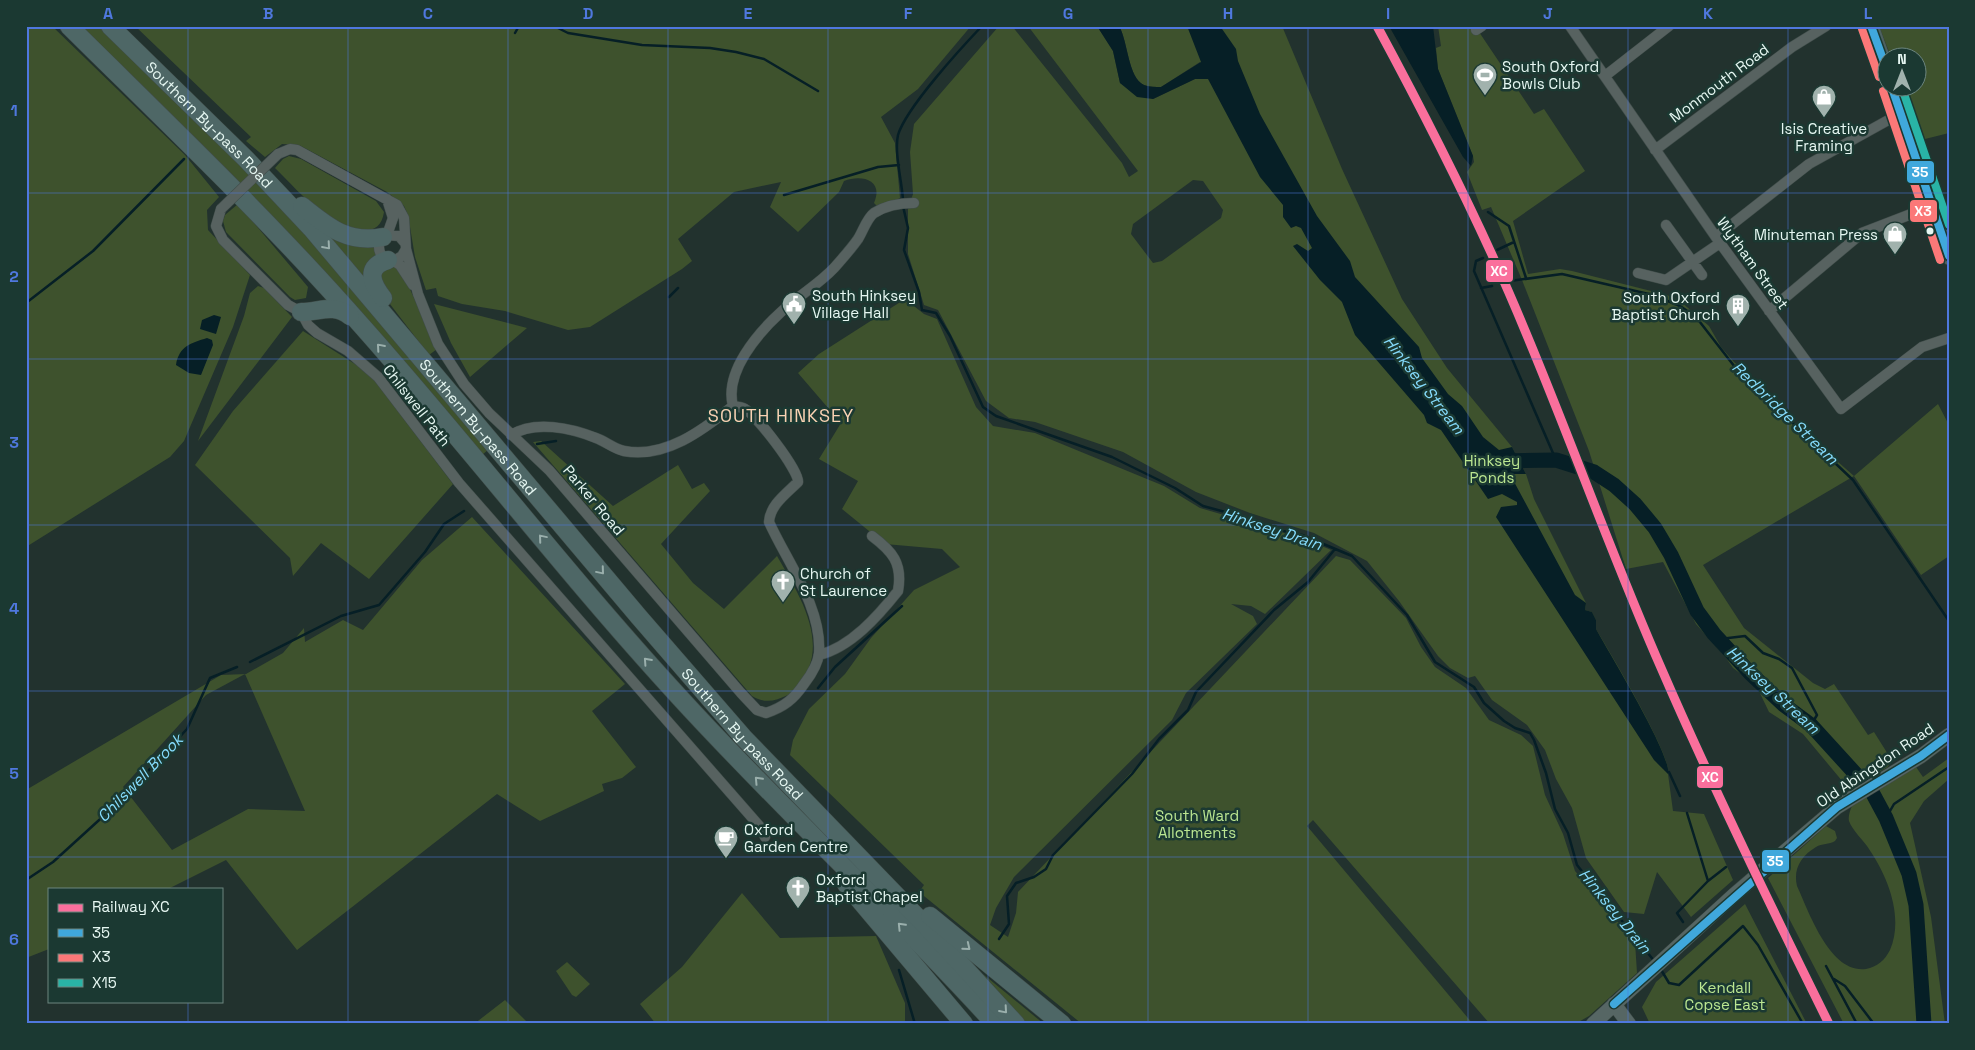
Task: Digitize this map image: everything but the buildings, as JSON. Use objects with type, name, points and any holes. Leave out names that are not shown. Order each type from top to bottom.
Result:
[{"type":"highway","name":"Southern By-pass Road","points":[[69,26],[235,189],[310,268],[360,324],[618,628],[792,815]]},
{"type":"highway","name":"Southern By-pass Road","points":[[110,26],[246,159],[311,228],[687,674],[743,738],[837,836]]},
{"type":"highway","points":[[246,159],[335,230],[358,239],[385,236]]},
{"type":"highway","points":[[391,260],[381,262],[375,268],[372,280],[373,286],[392,310],[412,346]]},
{"type":"highway","points":[[301,312],[314,299],[316,293],[317,283],[310,268]]},
{"type":"highway","points":[[301,312],[336,308],[360,324]]},
{"type":"highway","points":[[792,815],[823,858],[964,1024]]},
{"type":"highway","points":[[792,815],[995,1024]]},
{"type":"highway","points":[[837,836],[931,932],[1016,1024]]},
{"type":"highway","points":[[837,836],[938,923],[1062,1024]]},
{"type":"main road","points":[[1870,26],[1878,48]]},
{"type":"main road","points":[[1896,98],[1939,211],[1949,257]]},
{"type":"street","name":"Wytham Street","points":[[1570,26],[1718,240],[1841,409],[1922,347],[1949,338]]},
{"type":"street","points":[[1605,76],[1669,26]]},
{"type":"street","name":"Monmouth Road","points":[[1655,150],[1792,47],[1826,26]]},
{"type":"street","points":[[1638,273],[1666,280],[1693,262],[1809,164],[1901,112]]},
{"type":"street","name":"Parker Road","points":[[221,209],[278,154],[290,149],[297,150],[387,199],[402,210],[405,246],[418,294],[438,344],[451,366],[483,406],[549,470],[741,693],[757,710],[766,713],[784,706],[797,693],[812,672],[819,654]]},
{"type":"street","points":[[385,236],[400,236],[405,246],[402,256],[391,260],[379,252],[379,244],[393,218],[387,199]]},
{"type":"street","points":[[733,406],[731,394],[734,377],[762,331],[781,312],[832,269],[858,239],[872,214],[886,207],[907,204]]},
{"type":"street","name":"Chilswell Path","points":[[221,209],[216,220],[218,233],[288,305],[301,312],[308,325],[317,333],[348,350],[378,377],[459,483],[525,556],[611,660],[762,829],[765,837]]},
{"type":"street","points":[[1769,311],[1862,233],[1939,211]]},
{"type":"street","points":[[1666,225],[1702,275]]},
{"type":"street","name":"Parker Road","points":[[391,260],[404,271],[418,294]]},
{"type":"street","points":[[511,435],[518,431],[550,426],[596,438],[623,451],[646,451],[670,447],[711,424],[733,406]]},
{"type":"street","points":[[733,406],[746,409],[792,464],[798,477],[798,482],[779,500],[770,514],[769,522],[812,610],[818,632],[819,654],[830,652],[846,643],[874,618],[898,591],[897,566],[891,550],[876,539]]},
{"type":"street","name":"Old Abingdon Road","points":[[1593,1024],[1735,894],[1818,824],[1853,796],[1921,756],[1949,735]]},
{"type":"street","points":[[1614,1004],[1629,1024]]},
{"type":"green space","points":[[26,26],[52,26],[185,155],[219,197],[207,210],[208,230],[250,275],[233,327],[184,441],[170,457],[26,547]]},
{"type":"green space","points":[[76,26],[101,26],[242,164],[306,232],[489,449],[481,456]]},
{"type":"green space","points":[[135,26],[971,26],[918,89],[881,117],[895,143],[900,198],[880,209],[874,203],[876,189],[874,184],[858,178],[844,181],[839,192],[798,232],[770,207],[781,182],[734,192],[678,239],[692,261],[590,327],[568,330],[505,311],[462,304],[438,296],[436,288],[426,290],[415,257],[408,215],[404,206],[387,192],[299,145],[282,144],[265,157],[246,141],[251,137]]},
{"type":"green space","points":[[999,26],[1012,26],[1122,163],[1129,177],[1138,171],[1028,26],[1097,26],[1113,51],[1120,83],[1153,99],[1195,79],[1208,79],[1200,62],[1161,87],[1144,85],[1139,81],[1131,67],[1119,26],[1282,26],[1342,169],[1402,299],[1447,368],[1512,447],[1526,474],[1534,499],[1586,603],[1585,610],[1592,612],[1596,620],[1596,629],[1639,703],[1661,747],[1667,764],[1673,811],[1704,814],[1733,880],[1691,917],[1657,872],[1644,914],[1624,912],[1586,858],[1572,808],[1556,779],[1545,750],[1527,725],[1492,700],[1475,676],[1468,678],[1450,668],[1438,656],[1399,601],[1367,561],[1314,533],[1250,513],[1196,492],[1123,452],[1035,422],[1009,418],[986,401],[938,310],[924,305],[908,254],[908,209],[913,194],[910,152],[914,124]],"holes":[[[1193,180],[1203,181],[1223,210],[1221,218],[1162,261],[1153,263],[1131,234],[1133,224]]]},
{"type":"green space","points":[[1438,26],[1475,26],[1534,114],[1544,109],[1585,171],[1513,221],[1528,274],[1560,269],[1572,271],[1667,295],[1680,301],[1709,326],[1721,347],[1787,417],[1854,476],[1703,565],[1744,628],[1813,683],[1825,689],[1834,684],[1868,735],[1874,732],[1891,759],[1888,767],[1848,788],[1803,734],[1769,712],[1756,685],[1733,668],[1696,624],[1663,562],[1626,569],[1589,451],[1522,280],[1491,207],[1482,210],[1467,172],[1474,162],[1473,156],[1438,69],[1436,48],[1441,46]]},
{"type":"green space","points":[[1879,26],[1949,26],[1949,133],[1921,140],[1906,98],[1928,98],[1928,48],[1888,48]]},
{"type":"green space","points":[[289,156],[301,159],[376,201],[384,212],[380,223],[374,228],[356,230],[336,222],[319,211],[275,168],[283,159]]},
{"type":"green space","points":[[238,204],[308,287],[306,298],[295,300],[290,297],[226,232],[223,221],[225,215]]},
{"type":"green space","points":[[317,223],[375,243],[378,257],[364,276],[362,277]]},
{"type":"green space","points":[[392,266],[397,268],[405,278],[437,349],[429,355],[380,291],[377,274]]},
{"type":"green space","points":[[258,286],[264,288],[292,317],[198,441],[244,316],[250,293]]},
{"type":"green space","name":"South Ward Allotments","points":[[905,299],[924,314],[937,319],[976,407],[993,426],[1035,433],[1164,486],[1200,508],[1303,538],[1331,550],[1265,614],[1251,606],[1231,604],[1253,616],[1257,624],[1186,693],[1172,720],[1014,877],[996,908],[990,925],[1008,937],[1016,913],[1018,892],[1336,556],[1350,560],[1406,618],[1421,647],[1435,667],[1466,688],[1489,720],[1521,735],[1533,746],[1545,795],[1563,834],[1575,871],[1635,942],[1637,973],[1589,1016],[1575,1024],[1490,1024],[1313,820],[1307,826],[1473,1024],[1082,1024],[919,892],[924,885],[790,755],[793,740],[809,709],[845,674],[871,638],[914,590],[960,567],[942,549],[885,544],[842,509],[858,481],[819,459],[841,423],[798,373],[819,354]]},
{"type":"green space","points":[[434,304],[527,328],[470,377],[451,343]]},
{"type":"green space","points":[[303,331],[369,373],[453,484],[369,579],[321,543],[293,576],[290,558],[195,465],[233,411]]},
{"type":"green space","points":[[1938,404],[1949,425],[1949,556],[1921,575],[1854,476]]},
{"type":"green space","points":[[541,441],[613,506],[678,465],[692,489],[704,483],[710,491],[661,544],[693,583],[724,609],[777,556],[801,601],[808,617],[812,634],[813,650],[809,666],[794,691],[770,701],[752,696],[533,442]]},
{"type":"green space","points":[[472,517],[625,684],[592,711],[636,767],[622,778],[602,784],[604,791],[540,821],[497,794],[297,950],[226,860],[170,888],[48,888],[48,949],[26,958],[26,790],[221,675],[245,674],[246,674],[283,653],[304,628],[305,642],[343,620],[363,630],[422,560]],"holes":[[[245,674],[305,811],[248,809],[172,850],[123,787],[206,695]]]},
{"type":"green space","points":[[1949,758],[1949,779],[1924,801],[1910,823],[1931,917],[1945,1024],[1844,1024],[1768,878],[1826,826],[1835,831],[1837,838],[1835,841],[1816,847],[1802,859],[1796,874],[1797,886],[1822,939],[1842,962],[1853,968],[1866,969],[1877,965],[1886,957],[1890,950],[1894,937],[1895,911],[1888,885],[1876,860],[1849,821],[1852,806],[1916,767],[1923,777]]},
{"type":"green space","points":[[742,893],[780,938],[876,936],[905,1003],[905,1024],[656,1024],[640,1004],[682,967]]},
{"type":"green space","name":"Kendall Copse East","points":[[1745,904],[1807,1024],[1650,1024],[1642,1007],[1656,982]]},
{"type":"green space","points":[[567,962],[590,984],[576,997],[572,995],[556,971]]},
{"type":"green space","points":[[983,974],[1044,1024],[1027,1024]]},
{"type":"green space","points":[[505,1000],[529,1024],[474,1024]]},
{"type":"water","name":"Hinksey Ponds","points":[[1097,26],[1119,26],[1131,67],[1139,81],[1146,86],[1161,87],[1201,62],[1187,26],[1220,26],[1236,49],[1238,61],[1260,114],[1317,216],[1350,261],[1355,277],[1419,347],[1422,358],[1448,394],[1462,406],[1483,437],[1499,450],[1512,447],[1526,474],[1513,474],[1512,478],[1575,595],[1586,603],[1585,610],[1592,612],[1596,620],[1596,629],[1661,747],[1667,764],[1668,774],[1654,760],[1496,517],[1501,507],[1517,505],[1517,502],[1502,494],[1488,499],[1441,430],[1427,423],[1424,415],[1355,335],[1342,302],[1320,280],[1293,246],[1297,244],[1308,251],[1312,248],[1301,228],[1296,226],[1291,228],[1283,217],[1283,205],[1260,177],[1208,79],[1195,79],[1153,99],[1137,97],[1120,83],[1113,51]]},
{"type":"water","points":[[1389,26],[1433,26],[1438,69],[1473,156],[1471,166],[1463,157]]},
{"type":"water","points":[[214,315],[221,317],[216,334],[200,329],[202,320]]},
{"type":"water","points":[[207,338],[212,340],[213,345],[201,375],[189,373],[176,365],[183,349]]},
{"type":"waterway","points":[[515,33],[519,26]]},
{"type":"waterway","points":[[554,26],[568,33],[642,45],[710,48],[736,52],[764,59],[818,91]]},
{"type":"waterway","name":"Hinksey Drain","points":[[903,200],[897,150],[898,135],[903,123],[935,79],[982,26]]},
{"type":"waterway","points":[[26,303],[93,251],[184,159]]},
{"type":"waterway","name":"Chilswell Brook","points":[[784,195],[878,167],[899,165]]},
{"type":"waterway","name":"Hinksey Drain","points":[[903,206],[908,228],[904,250],[919,292],[922,310],[936,313],[950,336],[983,407],[996,416],[1112,457],[1175,488],[1203,506],[1229,513],[1269,528],[1302,535],[1352,556],[1407,615],[1435,662],[1474,687],[1484,703],[1504,721],[1515,728],[1530,733],[1546,773],[1555,809],[1568,833],[1577,865],[1655,962]]},
{"type":"waterway","points":[[1488,212],[1509,226],[1526,278]]},
{"type":"waterway","points":[[1497,250],[1514,242]]},
{"type":"waterway","points":[[1483,258],[1476,261],[1474,271],[1556,460]]},
{"type":"waterway","name":"Redbridge Stream","points":[[1510,281],[1562,274],[1653,295],[1680,306],[1696,317],[1738,371],[1853,480],[1949,621]]},
{"type":"waterway","name":"Redbridge Stream","points":[[1481,288],[1492,286]]},
{"type":"waterway","name":"Chilswell Brook","points":[[669,297],[678,288]]},
{"type":"waterway","name":"Chilswell Brook","points":[[537,444],[556,441]]},
{"type":"waterway","name":"Hinksey Stream","points":[[1500,461],[1556,460],[1594,472],[1614,485],[1635,504],[1655,528],[1671,555],[1697,611],[1714,634],[1750,673],[1784,705],[1811,725],[1872,792],[1886,818],[1909,874],[1916,905],[1924,1024]]},
{"type":"waterway","name":"Chilswell Brook","points":[[250,662],[341,616],[379,605],[425,552],[444,524],[464,511]]},
{"type":"waterway","points":[[999,939],[1009,924],[1007,896],[1016,883],[1034,877],[1046,869],[1053,855],[1132,774],[1159,739],[1188,710],[1196,692],[1274,610],[1308,582],[1335,549]]},
{"type":"waterway","points":[[818,688],[835,667],[902,606]]},
{"type":"waterway","points":[[1720,639],[1745,636],[1763,653],[1779,659],[1792,668],[1817,715],[1811,725]]},
{"type":"waterway","name":"Chilswell Brook","points":[[26,880],[53,862],[120,801],[187,729],[210,678],[237,667]]},
{"type":"waterway","name":"Redbridge Stream","points":[[1886,818],[1894,804],[1949,767]]},
{"type":"waterway","points":[[1669,772],[1680,796]]},
{"type":"waterway","points":[[1683,922],[1677,913],[1708,881],[1687,813]]},
{"type":"waterway","points":[[1708,881],[1726,867]]},
{"type":"waterway","name":"Hinksey Drain","points":[[1660,968],[1669,983],[1679,985],[1743,926],[1758,945],[1803,1024]]},
{"type":"waterway","points":[[1826,966],[1857,1024]]},
{"type":"waterway","points":[[899,970],[915,1024]]},
{"type":"waterway","points":[[1834,979],[1845,986],[1874,1024]]},
{"type":"rail line","name":"XC","points":[[1377,26],[1437,139],[1492,255],[1543,375],[1662,670],[1743,848],[1829,1024]]},
{"type":"transit line","name":"35","points":[[1871,26],[1879,48]]},
{"type":"transit line","name":"X3","points":[[1862,29],[1878,74]]},
{"type":"transit line","name":"X3","points":[[1885,98],[1940,260]]},
{"type":"transit line","name":"35","points":[[1895,98],[1949,256]]},
{"type":"transit line","name":"X15","points":[[1905,98],[1949,225]]},
{"type":"transit line","name":"35","points":[[1614,1004],[1837,807],[1921,756],[1949,735]]},
{"type":"place","name":"South Oxford Bowls Club","points":[[1485,96]]},
{"type":"place","name":"Isis Creative Framing","points":[[1824,118]]},
{"type":"place","name":"Minuteman Press","points":[[1895,255]]},
{"type":"place","name":"South Hinksey Village Hall","points":[[794,325]]},
{"type":"place","name":"South Oxford Baptist Church","points":[[1738,327]]},
{"type":"place","name":"Church of St Laurence","points":[[783,603]]},
{"type":"place","name":"Oxford Garden Centre","points":[[726,859]]},
{"type":"place","name":"Oxford Baptist Chapel","points":[[798,909]]},
{"type":"district","name":"SOUTH HINKSEY","points":[[781,415]]}]
